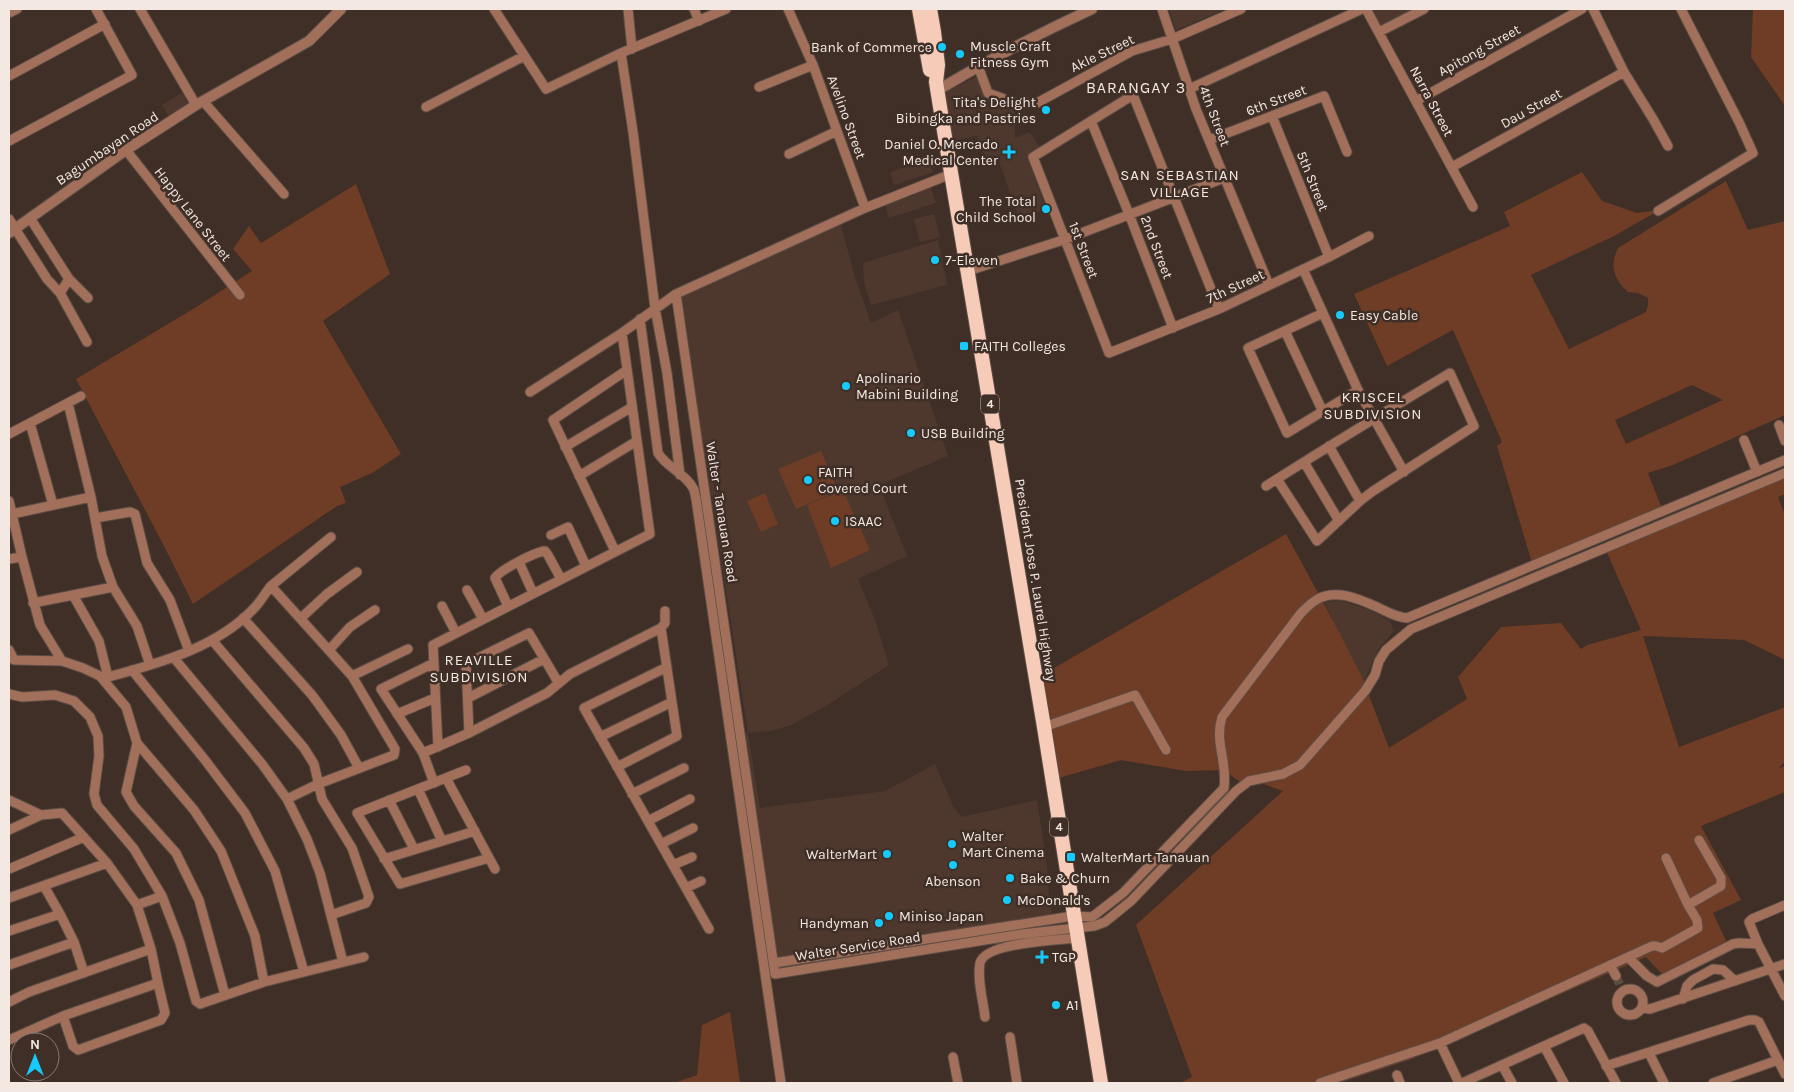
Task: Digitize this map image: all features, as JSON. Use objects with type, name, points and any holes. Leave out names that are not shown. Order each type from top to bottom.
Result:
[{"type":"highway","name":"President Jose P. Laurel Highway","points":[[919,9],[929,67],[937,86]]},
{"type":"highway","name":"President Jose P. Laurel Highway","points":[[930,9],[938,65],[937,86],[951,174],[1044,727],[1101,1083]]},
{"type":"street","points":[[9,13],[17,9]]},
{"type":"street","points":[[9,141],[132,75],[96,9]]},
{"type":"street","points":[[140,9],[200,103],[284,194]]},
{"type":"street","name":"Bagumbayan Road","points":[[12,231],[126,150],[200,103],[224,91],[309,40],[341,9]]},
{"type":"street","points":[[494,9],[546,89],[621,53],[726,9]]},
{"type":"street","points":[[628,9],[632,49]]},
{"type":"street","points":[[694,9],[699,21]]},
{"type":"street","name":"Avelino Street","points":[[788,9],[813,65],[866,208]]},
{"type":"street","points":[[937,86],[1092,9]]},
{"type":"street","name":"4th Street","points":[[1162,9],[1189,89],[1269,285]]},
{"type":"street","name":"Akle Street","points":[[978,66],[988,93],[1015,103],[1037,103],[1132,52],[1172,39],[1242,9]]},
{"type":"street","points":[[1189,89],[1362,9]]},
{"type":"street","name":"Narra Street","points":[[1366,9],[1473,207]]},
{"type":"street","points":[[1379,32],[1424,9]]},
{"type":"street","name":"Apitong Street","points":[[1416,101],[1582,9]]},
{"type":"street","points":[[1593,9],[1624,72],[1668,146]]},
{"type":"street","points":[[1658,211],[1753,153],[1739,122],[1680,9]]},
{"type":"street","points":[[9,76],[105,24]]},
{"type":"street","points":[[621,53],[655,308],[667,373],[680,475]]},
{"type":"street","points":[[426,107],[524,56]]},
{"type":"street","points":[[759,87],[813,65]]},
{"type":"street","name":"Dau Street","points":[[1452,168],[1624,72]]},
{"type":"street","points":[[1091,121],[1133,95],[1219,310]]},
{"type":"street","name":"6th Street","points":[[1209,140],[1324,96],[1347,152]]},
{"type":"street","name":"5th Street","points":[[1272,116],[1329,257]]},
{"type":"street","name":"1st Street","points":[[1091,121],[1033,157],[1109,353]]},
{"type":"street","name":"2nd Street","points":[[1091,121],[1173,328]]},
{"type":"street","points":[[789,154],[837,131]]},
{"type":"street","name":"Happy Lane Street","points":[[126,150],[240,295]]},
{"type":"street","points":[[530,392],[622,333],[640,318],[676,294],[866,208],[951,174]]},
{"type":"street","points":[[968,270],[1066,239],[1224,178]]},
{"type":"street","points":[[30,218],[69,279],[88,298]]},
{"type":"street","points":[[9,219],[12,231],[47,279],[60,293],[87,342]]},
{"type":"street","name":"7th Street","points":[[1109,353],[1219,310],[1369,236]]},
{"type":"street","points":[[1304,269],[1358,390],[1404,472]]},
{"type":"street","points":[[60,293],[69,279]]},
{"type":"street","name":"Walter - Tanauan Road","points":[[676,294],[774,963]]},
{"type":"street","points":[[1323,312],[1248,348],[1287,433],[1358,390]]},
{"type":"street","points":[[640,318],[658,453],[663,460],[687,480],[693,488],[696,500],[781,1083]]},
{"type":"street","points":[[1285,330],[1323,412]]},
{"type":"street","points":[[438,747],[433,645],[650,534],[622,333]]},
{"type":"street","points":[[615,551],[553,420],[627,370]]},
{"type":"street","points":[[1266,486],[1276,479],[1374,418],[1450,373],[1474,426],[1360,501],[1317,542],[1276,479]]},
{"type":"street","points":[[9,434],[81,396]]},
{"type":"street","points":[[68,403],[91,497],[102,556],[113,587],[137,626],[150,665]]},
{"type":"street","points":[[565,447],[632,407]]},
{"type":"street","points":[[30,423],[53,505]]},
{"type":"street","points":[[1779,425],[1785,441]]},
{"type":"street","points":[[1744,440],[1757,472]]},
{"type":"street","points":[[579,476],[637,441]]},
{"type":"street","points":[[1329,446],[1360,501]]},
{"type":"street","points":[[1075,927],[1092,917],[1123,893],[1224,788],[1225,771],[1218,729],[1222,717],[1301,612],[1317,599],[1332,595],[1348,596],[1390,614],[1407,618],[1785,460]]},
{"type":"street","points":[[1304,462],[1339,522]]},
{"type":"street","points":[[985,1016],[980,962],[986,954],[1075,927],[1094,926],[1105,922],[1120,910],[1232,795],[1249,781],[1282,774],[1300,764],[1365,691],[1375,675],[1379,661],[1386,650],[1411,629],[1785,473]]},
{"type":"street","points":[[12,514],[91,497]]},
{"type":"street","points":[[9,501],[40,625],[62,661]]},
{"type":"street","points":[[95,518],[130,512],[135,514],[147,563],[170,600],[189,651]]},
{"type":"street","points":[[1651,517],[1656,527]]},
{"type":"street","points":[[551,535],[568,527],[586,566]]},
{"type":"street","points":[[9,650],[14,660],[62,661],[104,677],[174,658],[212,640],[243,618],[257,605],[271,586],[331,537]]},
{"type":"street","points":[[508,606],[495,578],[498,574],[538,552],[545,551],[561,579]]},
{"type":"street","points":[[9,559],[22,557]]},
{"type":"street","points":[[519,562],[533,593]]},
{"type":"street","points":[[301,618],[327,594],[357,572]]},
{"type":"street","points":[[271,586],[352,676],[396,752],[394,755],[287,798]]},
{"type":"street","points":[[33,603],[113,587]]},
{"type":"street","points":[[467,590],[483,619]]},
{"type":"street","points":[[73,595],[99,641],[104,677],[126,707],[137,743],[194,810],[221,851],[255,936],[264,982]]},
{"type":"street","points":[[442,606],[456,633]]},
{"type":"street","points":[[329,650],[350,627],[375,610]]},
{"type":"street","points":[[423,753],[469,733],[547,693],[570,674],[661,628],[665,623],[665,611]]},
{"type":"street","points":[[243,618],[312,696],[341,735],[359,768]]},
{"type":"street","points":[[1407,618],[1411,629]]},
{"type":"street","points":[[617,766],[677,736],[661,628]]},
{"type":"street","points":[[469,733],[466,664],[529,633],[558,682]]},
{"type":"street","points":[[212,640],[304,748],[314,764],[322,798],[352,848],[369,898],[366,903],[331,915]]},
{"type":"street","points":[[352,676],[408,649]]},
{"type":"street","points":[[174,658],[262,764],[287,798],[313,856],[343,962]]},
{"type":"street","points":[[468,698],[544,659]]},
{"type":"street","points":[[434,663],[381,688],[423,753],[434,782]]},
{"type":"street","points":[[667,667],[584,708],[709,929]]},
{"type":"street","points":[[132,670],[245,813],[275,871],[304,972]]},
{"type":"street","points":[[9,694],[22,697],[56,695],[74,701],[90,717],[98,736],[99,756],[94,794],[97,804],[134,849],[162,896],[180,943],[196,1001],[200,1004],[264,982],[364,957]]},
{"type":"street","points":[[1044,727],[1135,696],[1166,750]]},
{"type":"street","points":[[397,714],[435,698]]},
{"type":"street","points":[[600,737],[672,702]]},
{"type":"street","points":[[137,743],[126,792],[134,806],[176,853],[199,900],[225,995]]},
{"type":"street","points":[[632,794],[684,768]]},
{"type":"street","points":[[466,770],[357,813],[400,884],[489,858]]},
{"type":"street","points":[[446,778],[495,869]]},
{"type":"street","points":[[1224,788],[1232,795]]},
{"type":"street","points":[[418,789],[442,841]]},
{"type":"street","points":[[648,821],[690,798]]},
{"type":"street","points":[[9,800],[41,815]]},
{"type":"street","points":[[390,800],[414,849]]},
{"type":"street","points":[[9,830],[41,815],[62,813],[107,863],[137,905],[151,949],[165,1013],[161,1020],[78,1050],[73,1046],[63,1016]]},
{"type":"street","points":[[661,844],[693,828]]},
{"type":"street","points":[[384,859],[475,831]]},
{"type":"street","points":[[9,869],[84,837]]},
{"type":"street","points":[[1688,905],[1721,886],[1720,878],[1699,840]]},
{"type":"street","points":[[673,865],[692,857]]},
{"type":"street","points":[[1320,1083],[1440,1043],[1652,946],[1662,948],[1668,946],[1698,928],[1697,920],[1666,858]]},
{"type":"street","points":[[9,898],[107,863]]},
{"type":"street","points":[[686,888],[701,881]]},
{"type":"street","points":[[44,886],[74,942],[84,973]]},
{"type":"street","points":[[137,905],[162,896]]},
{"type":"street","points":[[1784,908],[1752,918],[1749,922],[1758,944],[1785,996]]},
{"type":"street","points":[[9,931],[60,914]]},
{"type":"street","name":"Walter Service Road","points":[[1056,919],[1075,927],[775,974],[774,963],[1056,919]]},
{"type":"street","points":[[9,965],[74,942]]},
{"type":"street","points":[[1628,957],[1647,976],[1657,982],[1733,944],[1758,944]]},
{"type":"street","points":[[9,1002],[29,992],[151,949]]},
{"type":"street","points":[[1642,1008],[1650,1009],[1683,999],[1785,964]]},
{"type":"street","points":[[1610,965],[1616,976]]},
{"type":"street","points":[[1683,999],[1687,986],[1693,980],[1713,969],[1723,970],[1735,981]]},
{"type":"street","points":[[9,1040],[63,1016],[158,984]]},
{"type":"street","points":[[1621,988],[1636,990],[1644,1001],[1642,1008],[1630,1016],[1618,1009],[1616,1002],[1621,988]]},
{"type":"street","points":[[1606,1066],[1749,1020],[1755,1020],[1759,1022],[1785,1074]]},
{"type":"street","points":[[1440,1043],[1461,1083],[1584,1028],[1616,1083]]},
{"type":"street","points":[[1010,1037],[1017,1083]]},
{"type":"street","points":[[1544,1046],[1564,1083]]},
{"type":"street","points":[[1649,1053],[1664,1083]]},
{"type":"street","points":[[953,1057],[958,1083]]},
{"type":"street","points":[[1713,1083],[1778,1060]]},
{"type":"street","points":[[1502,1065],[1512,1083]]},
{"type":"shaded area","points":[[1169,9],[1226,9],[1176,30]]},
{"type":"shaded area","points":[[1366,9],[1424,9],[1379,32]]},
{"type":"shaded area","points":[[1753,9],[1785,9],[1785,106],[1751,57]]},
{"type":"shaded area","name":"Daniel O. Mercado Medical Center","points":[[976,77],[989,97],[997,103],[1014,110],[1015,138],[1030,132],[1040,148],[1029,156],[1046,209],[1019,219],[999,161],[988,164],[977,136],[949,142],[942,94]]},
{"type":"shaded area","points":[[182,93],[189,104],[169,117],[162,105]]},
{"type":"shaded area","points":[[929,160],[933,172],[894,185],[890,172]]},
{"type":"shaded area","points":[[1582,172],[1602,201],[1637,213],[1660,210],[1612,237],[1531,275],[1569,349],[1646,312],[1648,298],[1638,293],[1628,292],[1616,277],[1614,261],[1618,248],[1726,181],[1748,230],[1785,221],[1785,415],[1673,465],[1648,473],[1663,511],[1533,566],[1497,446],[1502,442],[1453,330],[1387,366],[1354,294],[1510,226],[1504,212]],"holes":[[[1692,385],[1723,400],[1626,444],[1615,420]]]},
{"type":"shaded area","points":[[356,184],[390,274],[323,321],[401,454],[372,473],[340,487],[346,503],[337,506],[193,604],[76,379],[193,309],[252,271],[233,249],[249,226],[261,243]]},
{"type":"shaded area","points":[[930,185],[936,203],[889,218],[885,204],[915,195],[914,190]]},
{"type":"shaded area","points":[[934,214],[940,237],[920,242],[914,219]]},
{"type":"shaded area","points":[[840,222],[856,280],[871,323],[898,310],[948,456],[879,485],[907,556],[858,579],[875,620],[889,665],[826,706],[791,725],[771,731],[748,733],[760,808],[885,791],[935,764],[953,806],[962,817],[1037,800],[1049,880],[1054,932],[764,979],[733,735],[748,732],[680,295]]},
{"type":"shaded area","points":[[938,240],[947,285],[871,305],[864,282],[863,263]]},
{"type":"shaded area","name":"FAITH Covered Court","points":[[821,451],[838,491],[796,509],[778,469]]},
{"type":"shaded area","points":[[1785,473],[1785,494],[1778,497],[1785,515],[1785,660],[1744,640],[1643,636],[1679,747],[1785,707],[1785,761],[1779,768],[1785,766],[1785,792],[1701,826],[1741,900],[1713,913],[1726,941],[1662,974],[1646,957],[1409,1060],[1339,1083],[1180,1083],[1192,1077],[1136,925],[1283,791],[1252,780],[1244,785],[1224,770],[1186,771],[1121,760],[1052,780],[1035,679],[1286,534],[1362,677],[1389,748],[1467,699],[1458,677],[1501,627],[1561,623],[1581,649],[1587,645],[1641,630],[1605,548]]},
{"type":"shaded area","name":"ISAAC","points":[[843,490],[870,550],[831,568],[807,505]]},
{"type":"shaded area","points":[[765,493],[778,524],[761,532],[747,501]]},
{"type":"shaded area","points":[[1341,601],[1367,609],[1390,621],[1394,631],[1380,647],[1364,682],[1324,602]]},
{"type":"shaded area","points":[[730,1012],[740,1083],[674,1083],[697,1075],[702,1025]]},
{"type":"tunnel","points":[[1616,976],[1620,985]]},
{"type":"place","name":"Bank of Commerce","points":[[942,47]]},
{"type":"place","name":"Muscle Craft Fitness Gym","points":[[960,54]]},
{"type":"place","name":"Tita's Delight Bibingka and Pastries","points":[[1046,110]]},
{"type":"place","name":"Daniel O. Mercado Medical Center","points":[[1009,152]]},
{"type":"place","name":"The Total Child School","points":[[1046,209]]},
{"type":"place","name":"7-Eleven","points":[[935,260]]},
{"type":"place","name":"Easy Cable","points":[[1340,315]]},
{"type":"place","name":"FAITH Colleges","points":[[964,346]]},
{"type":"place","name":"Apolinario Mabini Building","points":[[846,386]]},
{"type":"place","name":"USB Building","points":[[911,433]]},
{"type":"place","name":"FAITH Covered Court","points":[[808,480]]},
{"type":"place","name":"ISAAC","points":[[835,521]]},
{"type":"place","name":"Walter Mart Cinema","points":[[952,844]]},
{"type":"place","name":"WalterMart","points":[[887,854]]},
{"type":"place","name":"WalterMart Tanauan","points":[[1071,857]]},
{"type":"place","name":"Abenson","points":[[953,865]]},
{"type":"place","name":"Bake & Churn","points":[[1010,878]]},
{"type":"place","name":"McDonald's","points":[[1007,900]]},
{"type":"place","name":"Miniso Japan","points":[[889,916]]},
{"type":"place","name":"Handyman","points":[[879,923]]},
{"type":"place","name":"TGP","points":[[1042,957]]},
{"type":"place","name":"A1","points":[[1056,1005]]},
{"type":"district","name":"BARANGAY 3","points":[[1136,87]]},
{"type":"district","name":"SAN SEBASTIAN VILLAGE","points":[[1180,184]]},
{"type":"district","name":"KRISCEL SUBDIVISION","points":[[1373,406]]},
{"type":"district","name":"REAVILLE SUBDIVISION","points":[[479,668]]}]
